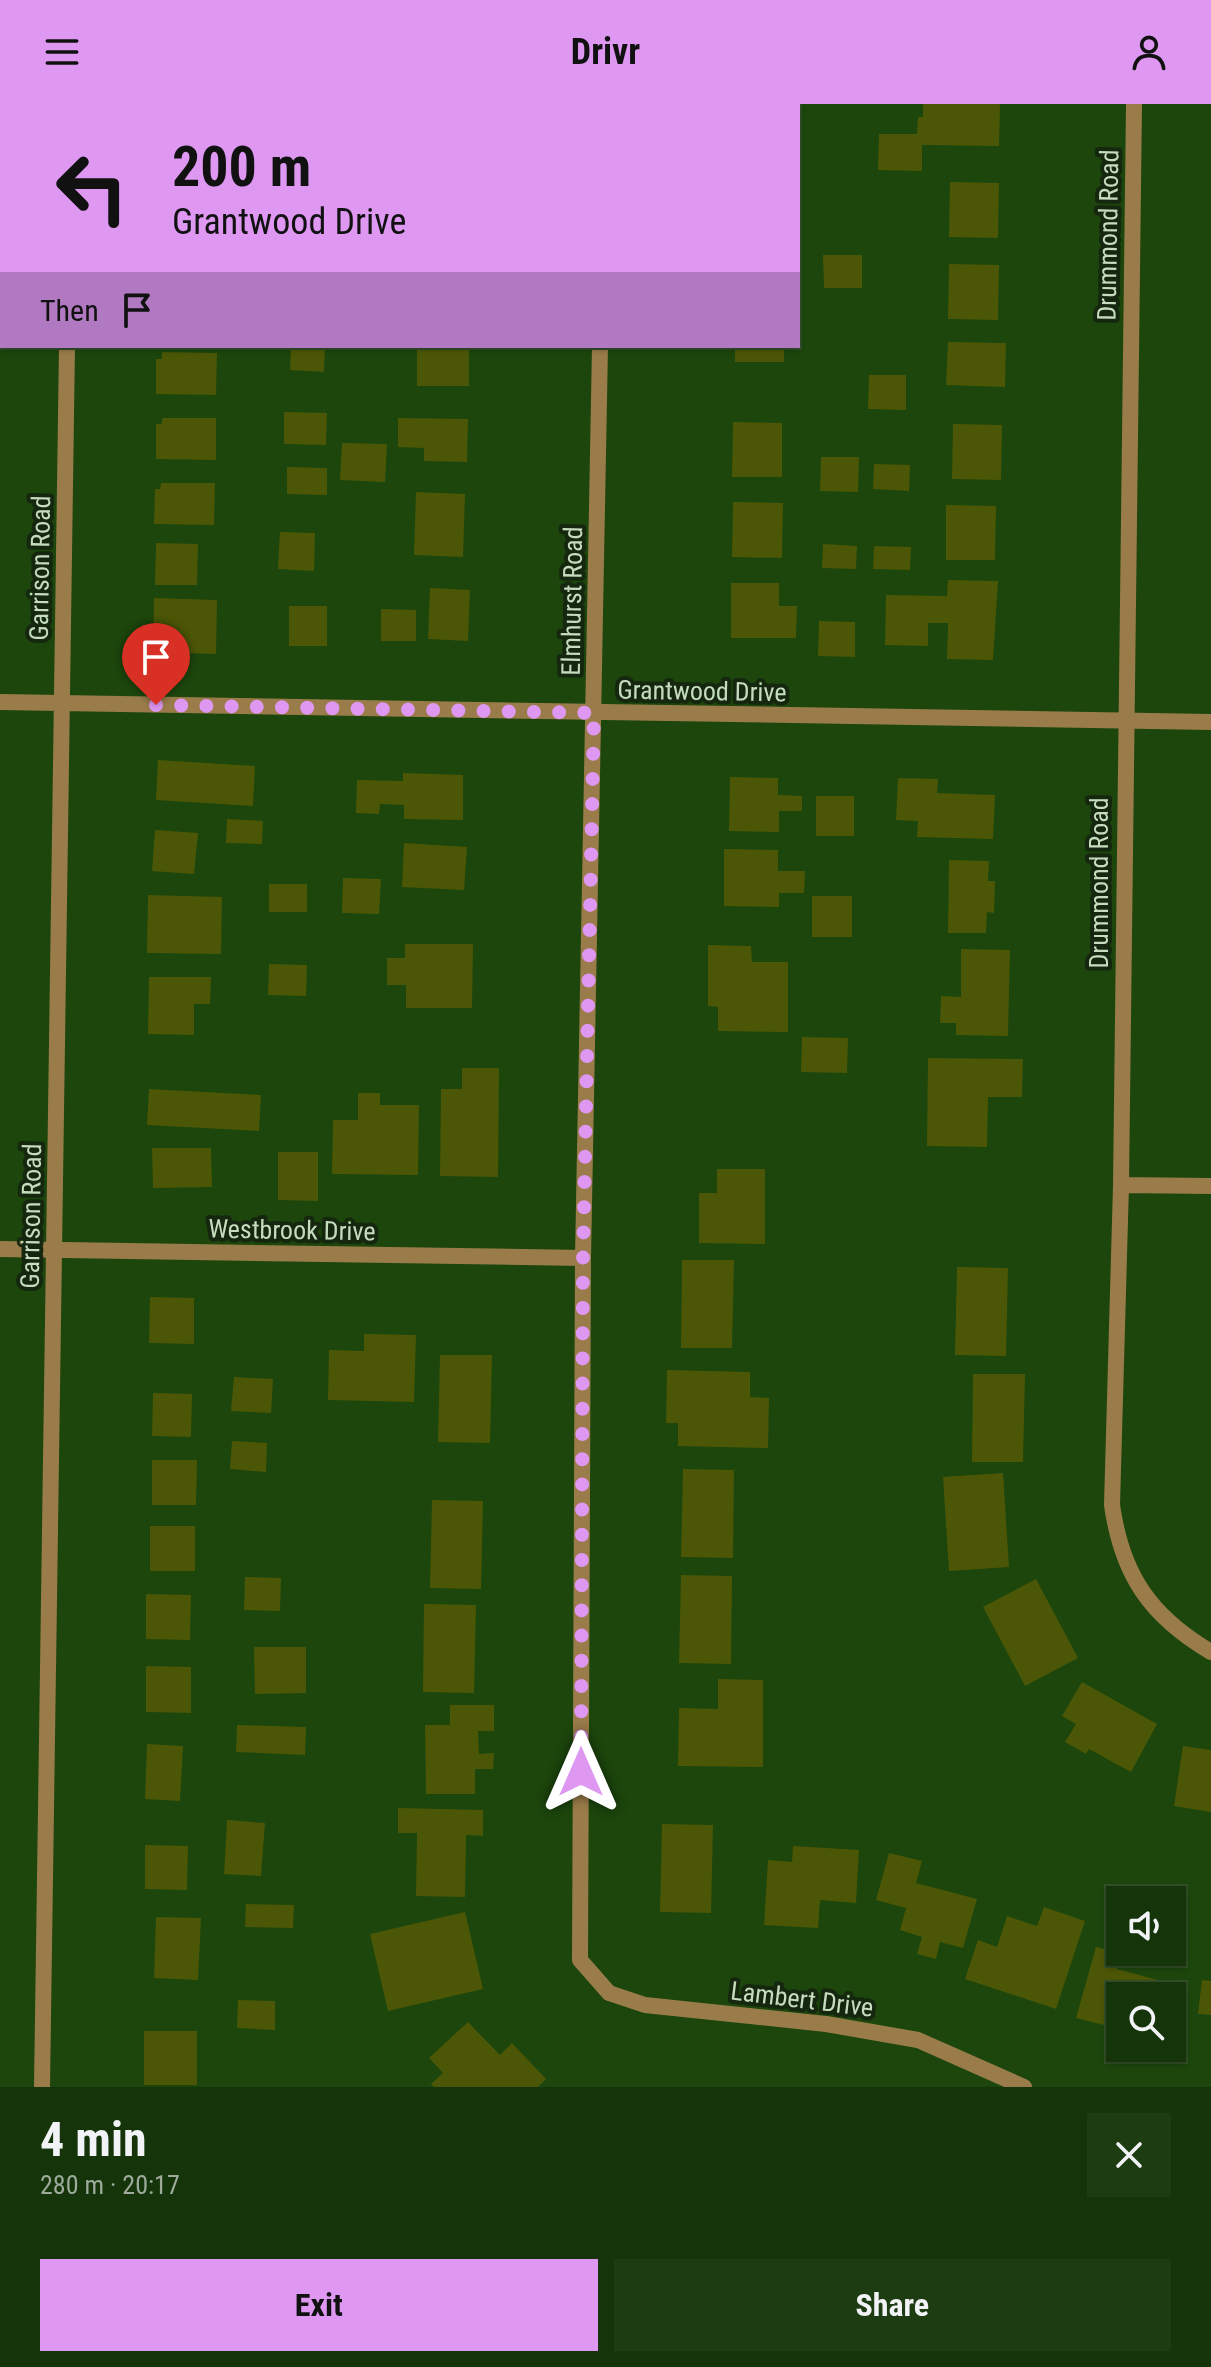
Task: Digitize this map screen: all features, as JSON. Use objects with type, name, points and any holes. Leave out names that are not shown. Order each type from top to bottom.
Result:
[{"type":"street","name":"Drummond Road","points":[[1134,104],[1124,720],[1121,1185],[1113,1514],[1128,1570],[1151,1606],[1186,1637],[1211,1652]]},
{"type":"street","name":"Garrison Road","points":[[42,2087],[67,348]]},
{"type":"street","name":"Elmhurst Road","points":[[580,1960],[583,1258],[600,348]]},
{"type":"street","name":"Grantwood Drive","points":[[0,702],[1211,722]]},
{"type":"street","points":[[1121,1185],[1211,1186]]},
{"type":"street","name":"Westbrook Drive","points":[[0,1249],[583,1258]]},
{"type":"street","name":"Lambert Drive","points":[[580,1960],[609,1993],[645,2005],[826,2024],[918,2040],[1024,2087]]},
{"type":"building","points":[[923,104],[1000,104],[999,146],[922,145],[922,171],[878,170],[879,134],[917,134],[918,117],[923,117]]},
{"type":"building","points":[[950,182],[999,183],[998,238],[949,237]]},
{"type":"building","points":[[823,255],[862,255],[862,288],[824,288]]},
{"type":"building","points":[[949,264],[999,265],[998,320],[948,319]]},
{"type":"building","points":[[948,342],[1006,343],[1005,387],[946,385]]},
{"type":"building","points":[[291,348],[325,348],[324,372],[290,370]]},
{"type":"building","points":[[417,348],[469,348],[469,386],[417,386]]},
{"type":"building","points":[[735,348],[784,348],[784,362],[735,362]]},
{"type":"building","points":[[162,352],[217,353],[216,395],[156,394],[156,359],[162,359]]},
{"type":"building","points":[[869,375],[906,375],[906,410],[868,409]]},
{"type":"building","points":[[284,412],[327,413],[326,445],[284,444]]},
{"type":"building","points":[[162,418],[216,418],[216,460],[156,459],[156,424],[162,424]]},
{"type":"building","points":[[398,418],[468,419],[467,462],[424,461],[424,448],[398,447]]},
{"type":"building","points":[[733,422],[782,423],[782,477],[732,477]]},
{"type":"building","points":[[953,424],[1002,425],[1001,480],[952,479]]},
{"type":"building","points":[[342,443],[387,444],[385,482],[340,480]]},
{"type":"building","points":[[821,457],[859,457],[858,492],[820,491]]},
{"type":"building","points":[[874,464],[910,465],[909,491],[873,489]]},
{"type":"building","points":[[287,467],[327,468],[327,495],[287,494]]},
{"type":"building","points":[[161,483],[215,483],[214,525],[154,524],[155,489],[160,489]]},
{"type":"building","points":[[416,492],[465,494],[463,557],[414,555]]},
{"type":"building","points":[[733,502],[783,503],[782,558],[732,557]]},
{"type":"building","points":[[946,505],[996,506],[995,560],[946,560]]},
{"type":"building","points":[[280,532],[315,533],[314,571],[278,569]]},
{"type":"building","points":[[156,543],[198,544],[197,585],[155,585]]},
{"type":"building","points":[[823,544],[857,546],[856,569],[822,568]]},
{"type":"building","points":[[874,546],[911,547],[910,570],[873,569]]},
{"type":"building","points":[[948,580],[998,581],[993,660],[947,659],[948,623],[928,623],[928,646],[885,645],[886,595],[947,596]]},
{"type":"building","points":[[731,583],[779,583],[779,606],[797,606],[796,638],[731,638]]},
{"type":"building","points":[[430,588],[470,590],[468,641],[428,639]]},
{"type":"building","points":[[154,598],[217,600],[216,654],[153,652]]},
{"type":"building","points":[[289,606],[327,606],[327,646],[289,646]]},
{"type":"building","points":[[381,609],[416,610],[416,641],[381,641]]},
{"type":"building","points":[[819,621],[855,622],[855,657],[818,656]]},
{"type":"building","points":[[158,760],[255,766],[253,806],[156,800]]},
{"type":"building","points":[[403,773],[463,775],[463,820],[404,819],[404,805],[380,804],[379,814],[356,813],[357,780],[403,781]]},
{"type":"building","points":[[730,777],[778,778],[778,795],[802,796],[802,811],[779,811],[779,832],[729,831]]},
{"type":"building","points":[[898,778],[938,779],[937,793],[995,795],[993,839],[917,837],[918,821],[896,820]]},
{"type":"building","points":[[816,796],[854,796],[854,836],[816,836]]},
{"type":"building","points":[[227,819],[263,821],[262,844],[226,843]]},
{"type":"building","points":[[155,830],[198,833],[194,874],[152,871]]},
{"type":"building","points":[[404,843],[467,847],[464,890],[402,887]]},
{"type":"building","points":[[724,849],[778,850],[778,871],[805,871],[804,893],[779,893],[779,907],[724,906]]},
{"type":"building","points":[[949,860],[989,861],[988,881],[995,881],[994,913],[987,912],[986,933],[948,933]]},
{"type":"building","points":[[343,878],[381,879],[379,914],[342,913]]},
{"type":"building","points":[[269,884],[307,884],[307,912],[269,912]]},
{"type":"building","points":[[148,895],[222,897],[221,954],[147,953]]},
{"type":"building","points":[[812,896],[852,896],[852,937],[812,937]]},
{"type":"building","points":[[405,944],[473,944],[472,1008],[406,1008],[406,985],[387,985],[387,958],[405,958]]},
{"type":"building","points":[[708,945],[751,946],[752,962],[788,962],[788,1032],[718,1031],[718,1007],[708,1006]]},
{"type":"building","points":[[961,949],[1010,950],[1008,1036],[956,1035],[956,1023],[940,1023],[941,996],[961,997]]},
{"type":"building","points":[[269,964],[307,965],[306,996],[268,995]]},
{"type":"building","points":[[149,977],[211,977],[210,1004],[194,1004],[194,1035],[148,1034]]},
{"type":"building","points":[[802,1037],[848,1038],[847,1073],[801,1072]]},
{"type":"building","points":[[928,1058],[1023,1059],[1022,1097],[988,1097],[987,1147],[927,1146]]},
{"type":"building","points":[[462,1068],[499,1068],[498,1177],[440,1176],[441,1089],[462,1089]]},
{"type":"building","points":[[149,1089],[261,1095],[259,1131],[147,1125]]},
{"type":"building","points":[[358,1093],[380,1093],[380,1105],[419,1105],[418,1175],[332,1174],[333,1120],[358,1120]]},
{"type":"building","points":[[152,1148],[211,1148],[212,1187],[153,1188]]},
{"type":"building","points":[[278,1152],[318,1152],[318,1201],[278,1200]]},
{"type":"building","points":[[717,1169],[765,1169],[765,1244],[699,1243],[699,1193],[717,1193]]},
{"type":"building","points":[[682,1260],[734,1260],[732,1348],[681,1348]]},
{"type":"building","points":[[957,1267],[1008,1268],[1006,1356],[955,1355]]},
{"type":"building","points":[[150,1297],[194,1298],[194,1344],[149,1343]]},
{"type":"building","points":[[364,1334],[416,1335],[414,1402],[328,1400],[329,1350],[364,1351]]},
{"type":"building","points":[[440,1355],[492,1355],[490,1443],[438,1442]]},
{"type":"building","points":[[667,1370],[750,1372],[750,1397],[769,1398],[768,1448],[678,1446],[678,1423],[666,1423]]},
{"type":"building","points":[[973,1374],[1025,1374],[1023,1462],[972,1462]]},
{"type":"building","points":[[234,1377],[273,1379],[271,1413],[231,1411]]},
{"type":"building","points":[[153,1393],[192,1394],[191,1437],[152,1436]]},
{"type":"building","points":[[232,1441],[267,1443],[266,1472],[230,1469]]},
{"type":"building","points":[[152,1460],[197,1460],[196,1505],[152,1505]]},
{"type":"building","points":[[683,1469],[734,1470],[733,1558],[681,1557]]},
{"type":"building","points":[[1003,1473],[1009,1567],[949,1571],[943,1477]]},
{"type":"building","points":[[432,1500],[483,1501],[481,1589],[430,1588]]},
{"type":"building","points":[[150,1526],[195,1526],[195,1571],[150,1571]]},
{"type":"building","points":[[681,1575],[732,1576],[731,1664],[679,1663]]},
{"type":"building","points":[[245,1577],[281,1578],[280,1611],[244,1610]]},
{"type":"building","points":[[1036,1579],[1078,1658],[1025,1686],[983,1607]]},
{"type":"building","points":[[146,1594],[191,1595],[190,1640],[146,1639]]},
{"type":"building","points":[[424,1604],[476,1605],[474,1693],[423,1692]]},
{"type":"building","points":[[254,1647],[306,1647],[306,1693],[255,1694]]},
{"type":"building","points":[[146,1666],[191,1667],[191,1713],[146,1712]]},
{"type":"building","points":[[718,1679],[763,1680],[763,1767],[678,1766],[679,1708],[718,1709]]},
{"type":"building","points":[[1082,1682],[1157,1724],[1131,1772],[1089,1749],[1086,1754],[1065,1742],[1076,1724],[1062,1716]]},
{"type":"building","points":[[450,1705],[494,1705],[494,1731],[478,1731],[479,1754],[494,1753],[493,1769],[475,1769],[475,1794],[426,1794],[425,1725],[450,1725]]},
{"type":"building","points":[[237,1725],[306,1727],[305,1755],[236,1752]]},
{"type":"building","points":[[147,1744],[183,1746],[180,1801],[145,1799]]},
{"type":"building","points":[[1183,1746],[1211,1750],[1211,1812],[1174,1806]]},
{"type":"building","points":[[398,1808],[483,1810],[483,1836],[466,1835],[465,1897],[416,1896],[417,1833],[398,1833]]},
{"type":"building","points":[[227,1820],[265,1823],[261,1876],[224,1874]]},
{"type":"building","points":[[662,1824],[713,1825],[711,1913],[660,1912]]},
{"type":"building","points":[[145,1845],[188,1846],[187,1890],[145,1889]]},
{"type":"building","points":[[793,1846],[859,1850],[856,1903],[820,1900],[818,1928],[764,1925],[768,1860],[792,1862]]},
{"type":"building","points":[[889,1853],[922,1861],[916,1883],[977,1899],[963,1948],[940,1942],[936,1959],[917,1954],[922,1937],[900,1930],[906,1908],[876,1900]]},
{"type":"building","points":[[246,1904],[294,1905],[293,1928],[245,1927]]},
{"type":"building","points":[[1044,1907],[1085,1921],[1056,2009],[965,1979],[978,1940],[997,1947],[1007,1916],[1037,1926]]},
{"type":"building","points":[[465,1912],[483,1989],[388,2011],[370,1934]]},
{"type":"building","points":[[156,1917],[201,1918],[198,1980],[154,1978]]},
{"type":"building","points":[[1096,1947],[1106,1949],[1106,1966],[1118,1966],[1117,1969],[1165,1982],[1106,1982],[1106,2026],[1076,2018]]},
{"type":"building","points":[[1202,1980],[1211,1981],[1211,2015],[1198,2014]]},
{"type":"building","points":[[238,2000],[275,2001],[275,2030],[237,2028]]},
{"type":"building","points":[[468,2022],[500,2055],[512,2043],[546,2079],[538,2087],[434,2087],[431,2084],[443,2073],[429,2058]]},
{"type":"building","points":[[144,2031],[197,2031],[197,2085],[144,2085]]},
{"type":"route","points":[[156,705],[594,713],[583,1258],[581,1772]]}]
